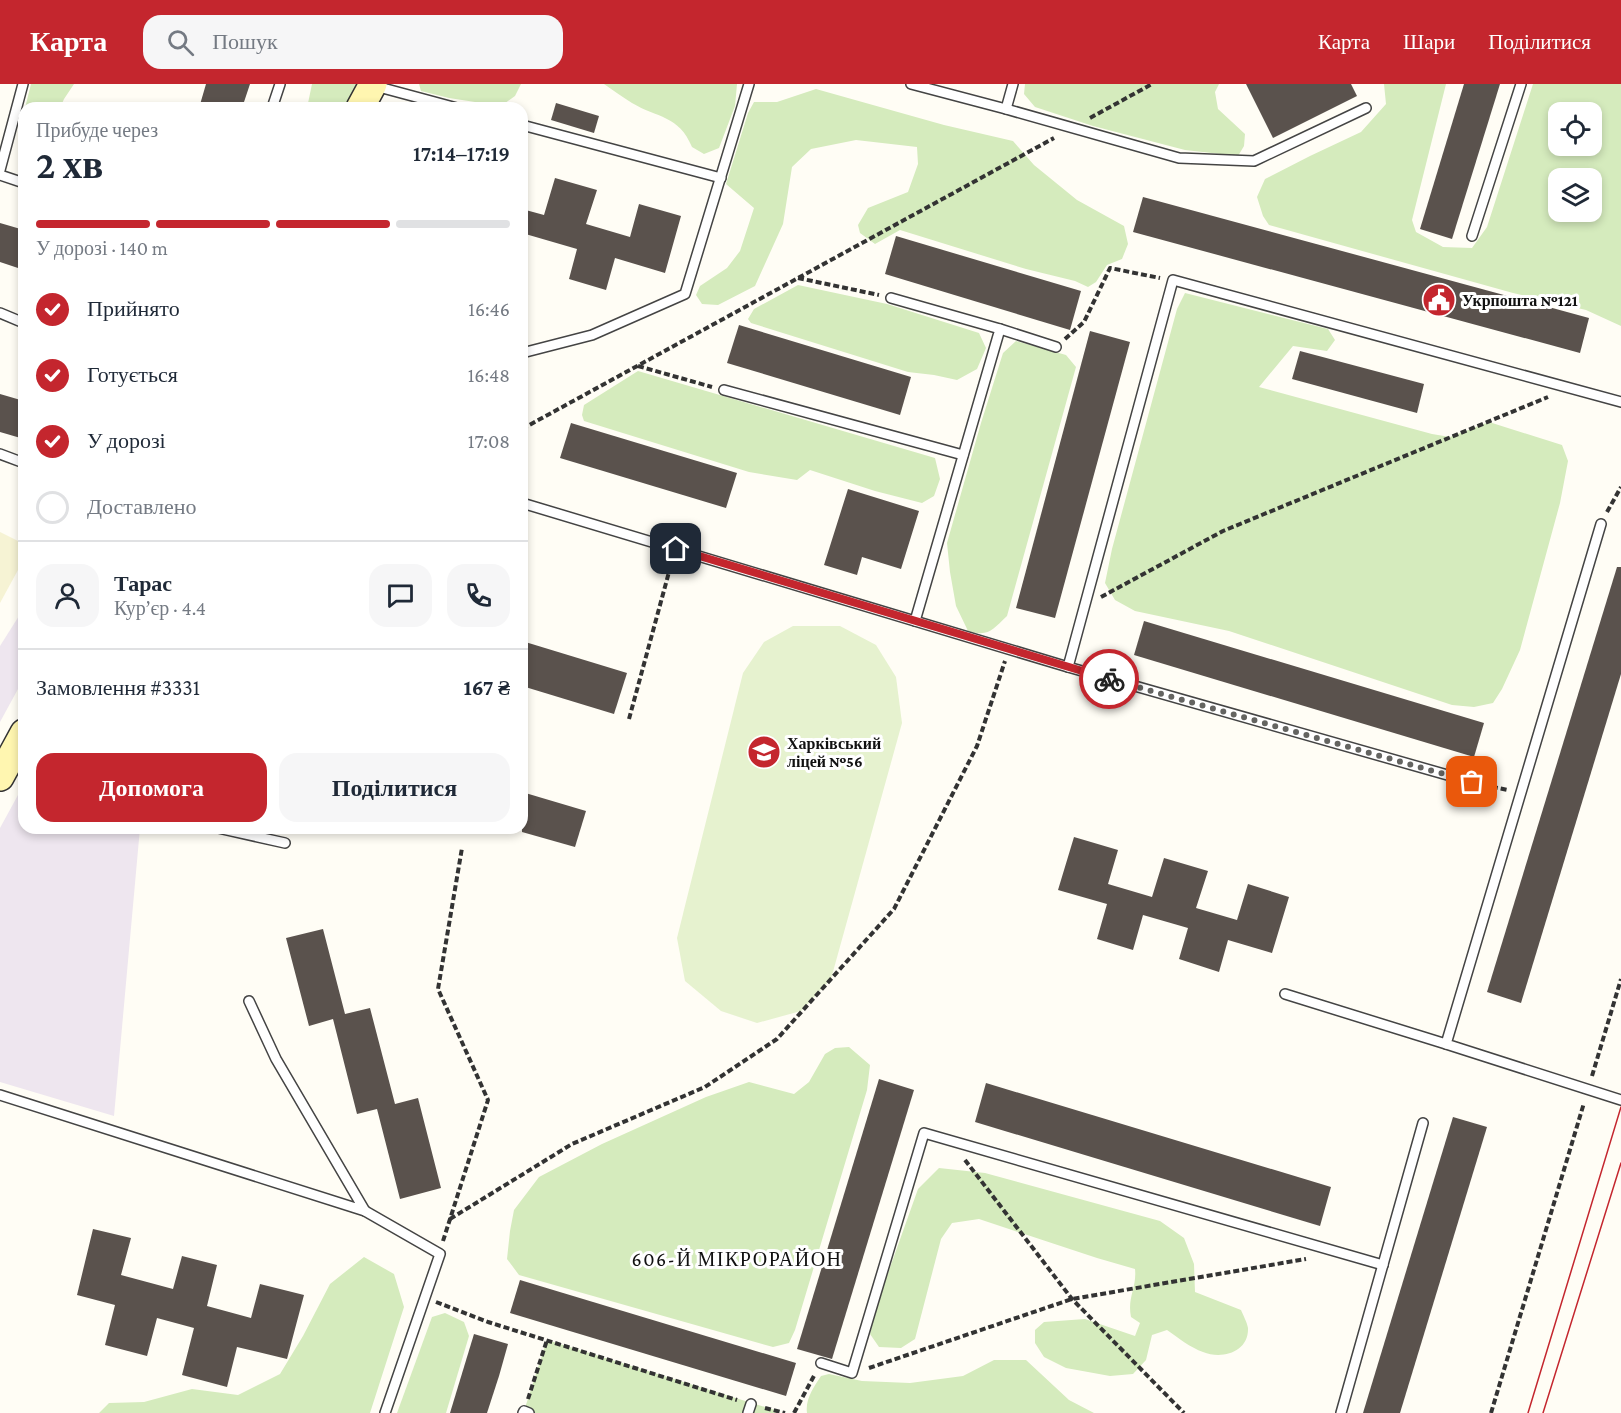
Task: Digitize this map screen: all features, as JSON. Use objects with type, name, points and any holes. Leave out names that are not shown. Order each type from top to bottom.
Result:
[{"type":"street","points":[[0,777],[18,744]]},
{"type":"lane","points":[[18,102],[23,84]]},
{"type":"lane","points":[[274,102],[280,84]]},
{"type":"lane","points":[[528,351],[592,335],[686,294],[749,84]]},
{"type":"lane","points":[[911,84],[1179,158],[1254,161],[1366,108]]},
{"type":"lane","points":[[1006,109],[1014,84]]},
{"type":"lane","points":[[1472,236],[1521,84]]},
{"type":"lane","points":[[368,93],[421,102]]},
{"type":"lane","points":[[18,103],[0,173],[18,180]]},
{"type":"lane","points":[[528,127],[721,178]]},
{"type":"lane","points":[[1068,667],[1173,280],[1621,402]]},
{"type":"lane","points":[[891,298],[1056,347]]},
{"type":"lane","points":[[0,313],[18,320]]},
{"type":"lane","points":[[915,621],[1000,329]]},
{"type":"lane","points":[[724,390],[963,455]]},
{"type":"lane","points":[[0,454],[18,461]]},
{"type":"lane","points":[[528,505],[1068,667],[1472,782]]},
{"type":"lane","points":[[1446,1044],[1601,524]]},
{"type":"lane","points":[[245,834],[285,843]]},
{"type":"lane","points":[[1285,994],[1621,1100]]},
{"type":"lane","points":[[249,1001],[276,1059],[365,1211]]},
{"type":"lane","points":[[0,1095],[365,1211],[440,1254],[385,1413]]},
{"type":"lane","points":[[1341,1413],[1423,1123]]},
{"type":"lane","points":[[821,1363],[852,1373],[924,1133],[1383,1265]]},
{"type":"path","points":[[528,426],[1152,84]]},
{"type":"path","points":[[1056,347],[1084,322],[1110,268],[1173,280]]},
{"type":"path","points":[[797,278],[891,298]]},
{"type":"path","points":[[638,366],[724,390]]},
{"type":"path","points":[[1084,606],[1223,531],[1570,388]]},
{"type":"path","points":[[1601,524],[1621,487]]},
{"type":"path","points":[[629,718],[676,549]]},
{"type":"path","points":[[450,1220],[572,1144],[705,1087],[777,1039],[894,909],[977,746],[1009,649]]},
{"type":"path","points":[[1472,782],[1521,793]]},
{"type":"path","points":[[440,1254],[489,1100],[438,988],[462,848]]},
{"type":"path","points":[[1491,1413],[1621,978]]},
{"type":"path","points":[[950,1141],[1072,1299],[1184,1413]]},
{"type":"path","points":[[852,1373],[1072,1299],[1339,1253]]},
{"type":"path","points":[[424,1298],[488,1322],[750,1409],[785,1413]]},
{"type":"path","points":[[525,1412],[546,1340]]},
{"type":"path","points":[[794,1413],[821,1363]]},
{"type":"shaded area","points":[[0,532],[18,541],[18,570],[0,603]]},
{"type":"shaded area","points":[[18,618],[18,689],[0,722],[0,646]]},
{"type":"shaded area","points":[[18,795],[18,834],[139,834],[114,1116],[0,1082],[0,828]]},
{"type":"green space","points":[[31,84],[74,84],[63,102],[26,102]]},
{"type":"green space","points":[[312,84],[365,84],[355,102],[308,102]]},
{"type":"green space","points":[[419,84],[521,84],[515,96],[507,102],[475,102],[421,91]]},
{"type":"green space","points":[[604,84],[737,84],[735,106],[719,148],[704,154],[692,147],[681,129],[674,123],[632,103]]},
{"type":"green space","points":[[1025,84],[1219,84],[1215,92],[1218,109],[1245,134],[1244,146],[1238,156],[1185,150],[1093,126],[1035,107],[1024,94]]},
{"type":"green space","points":[[1384,84],[1446,84],[1412,220],[1416,232],[1443,247],[1472,248],[1487,227],[1533,84],[1621,84],[1621,326],[1586,310],[1513,293],[1269,225],[1263,216],[1257,197],[1265,179],[1361,132],[1386,104]]},
{"type":"green space","points":[[816,89],[944,125],[1013,141],[1034,165],[1077,200],[1124,226],[1128,244],[1122,259],[1107,265],[1096,282],[1088,287],[1075,281],[1026,269],[900,230],[875,244],[860,233],[858,225],[868,208],[908,192],[918,164],[917,147],[856,140],[811,149],[792,167],[783,224],[755,286],[718,305],[702,304],[696,295],[700,286],[727,268],[740,251],[754,208],[726,184],[748,113],[754,102],[777,102]]},
{"type":"green space","points":[[798,285],[887,304],[979,333],[986,348],[977,369],[957,380],[908,372],[751,323],[748,319],[754,309]]},
{"type":"green space","points":[[1185,293],[1328,329],[1335,340],[1327,351],[1293,346],[1259,387],[1432,434],[1450,437],[1489,422],[1562,445],[1568,461],[1560,503],[1520,650],[1493,703],[1474,707],[1452,705],[1229,631],[1135,611],[1115,600],[1105,583],[1112,549],[1177,309]]},
{"type":"green space","points":[[1016,341],[1066,355],[1076,367],[1007,616],[990,631],[975,633],[968,631],[956,606],[947,543],[1003,353]]},
{"type":"green space","points":[[638,371],[935,458],[940,479],[934,496],[922,503],[810,470],[797,480],[749,472],[584,421],[582,415],[584,405]]},
{"type":"green space","points":[[793,626],[840,626],[876,645],[896,677],[902,723],[831,979],[801,1011],[757,1023],[721,1011],[685,981],[677,938],[743,673],[764,642]]},
{"type":"green space","points":[[849,1047],[870,1065],[867,1090],[795,1330],[789,1343],[773,1347],[519,1275],[507,1259],[514,1210],[539,1177],[602,1144],[706,1097],[749,1082],[794,1094],[809,1082],[825,1054],[835,1048]]},
{"type":"green space","points":[[939,1168],[985,1173],[1160,1221],[1184,1238],[1194,1264],[1195,1292],[1241,1310],[1248,1328],[1244,1343],[1233,1352],[1210,1354],[1194,1348],[1167,1330],[1152,1335],[1146,1360],[1133,1374],[1110,1376],[1066,1368],[1044,1357],[1035,1343],[1035,1330],[1044,1322],[1085,1319],[1135,1336],[1140,1323],[1131,1317],[1130,1310],[1135,1269],[979,1219],[952,1223],[941,1239],[915,1339],[901,1348],[879,1347],[870,1334],[877,1304],[918,1189]]},
{"type":"green space","points":[[364,1257],[394,1274],[404,1307],[370,1413],[99,1413],[109,1403],[144,1402],[192,1389],[238,1395],[280,1374],[330,1284]]},
{"type":"green space","points":[[445,1313],[464,1322],[469,1336],[446,1413],[397,1413],[432,1317]]},
{"type":"green space","points":[[547,1340],[778,1411],[778,1413],[525,1413]]},
{"type":"green space","points":[[994,1360],[1026,1360],[1069,1400],[1094,1413],[807,1413],[809,1398],[821,1376],[829,1374],[862,1381],[910,1383],[963,1376]]},
{"type":"building","points":[[206,84],[250,84],[244,102],[201,102]]},
{"type":"building","points":[[1246,84],[1351,84],[1357,96],[1273,138]]},
{"type":"building","points":[[1464,84],[1500,84],[1452,239],[1420,229]]},
{"type":"building","points":[[556,103],[599,116],[594,133],[551,120]]},
{"type":"building","points":[[555,178],[597,190],[586,224],[630,237],[639,204],[681,216],[665,273],[615,258],[606,290],[569,279],[577,249],[528,235],[528,211],[544,215]]},
{"type":"building","points":[[1143,197],[1589,318],[1580,353],[1133,232]]},
{"type":"building","points":[[0,223],[18,228],[18,268],[0,262]]},
{"type":"building","points":[[896,236],[1081,291],[1070,330],[885,274]]},
{"type":"building","points":[[739,325],[911,377],[900,415],[727,363]]},
{"type":"building","points":[[1090,331],[1130,342],[1055,618],[1016,608]]},
{"type":"building","points":[[1300,351],[1424,384],[1417,413],[1292,379]]},
{"type":"building","points":[[0,394],[18,399],[18,437],[0,432]]},
{"type":"building","points":[[571,423],[737,473],[726,508],[560,458]]},
{"type":"building","points":[[848,489],[919,511],[901,569],[862,557],[857,575],[824,565]]},
{"type":"building","points":[[1617,567],[1621,567],[1621,674],[1521,1003],[1487,992]]},
{"type":"building","points":[[1144,621],[1484,723],[1474,757],[1134,655]]},
{"type":"building","points":[[528,643],[627,673],[614,714],[528,688]]},
{"type":"building","points":[[528,794],[586,811],[575,847],[528,834]]},
{"type":"building","points":[[1074,837],[1118,850],[1108,884],[1152,897],[1164,858],[1208,871],[1196,908],[1237,920],[1248,884],[1289,897],[1272,953],[1228,940],[1219,972],[1179,959],[1188,928],[1143,915],[1133,950],[1097,939],[1107,904],[1058,890]]},
{"type":"building","points":[[323,929],[345,1014],[370,1008],[395,1104],[418,1098],[441,1188],[400,1199],[377,1109],[357,1114],[333,1019],[309,1026],[286,938]]},
{"type":"building","points":[[879,1079],[914,1090],[832,1359],[797,1349]]},
{"type":"building","points":[[986,1083],[1331,1187],[1320,1226],[975,1122]]},
{"type":"building","points":[[1453,1117],[1487,1127],[1400,1413],[1363,1413]]},
{"type":"building","points":[[93,1229],[131,1238],[121,1275],[173,1289],[182,1256],[217,1265],[207,1306],[251,1318],[260,1284],[304,1295],[287,1359],[237,1347],[227,1387],[182,1375],[194,1328],[157,1318],[147,1356],[105,1345],[115,1305],[77,1295]]},
{"type":"building","points":[[520,1280],[796,1363],[786,1396],[510,1313]]},
{"type":"building","points":[[474,1334],[508,1344],[499,1376],[487,1413],[450,1413]]},
{"type":"tram line","points":[[1528,1413],[1621,1107]]},
{"type":"tram line","points":[[1543,1413],[1621,1163]]},
{"type":"way so far","points":[[1109,679],[1472,782]]},
{"type":"place","name":"Укрпошта №121","points":[[1439,300]]},
{"type":"place","name":"Харківський ліцей №56","points":[[764,752]]},
{"type":"district","name":"606-Й МІКРОРАЙОН","points":[[737,1259]]},
{"type":"route","points":[[676,549],[1109,679]]}]
